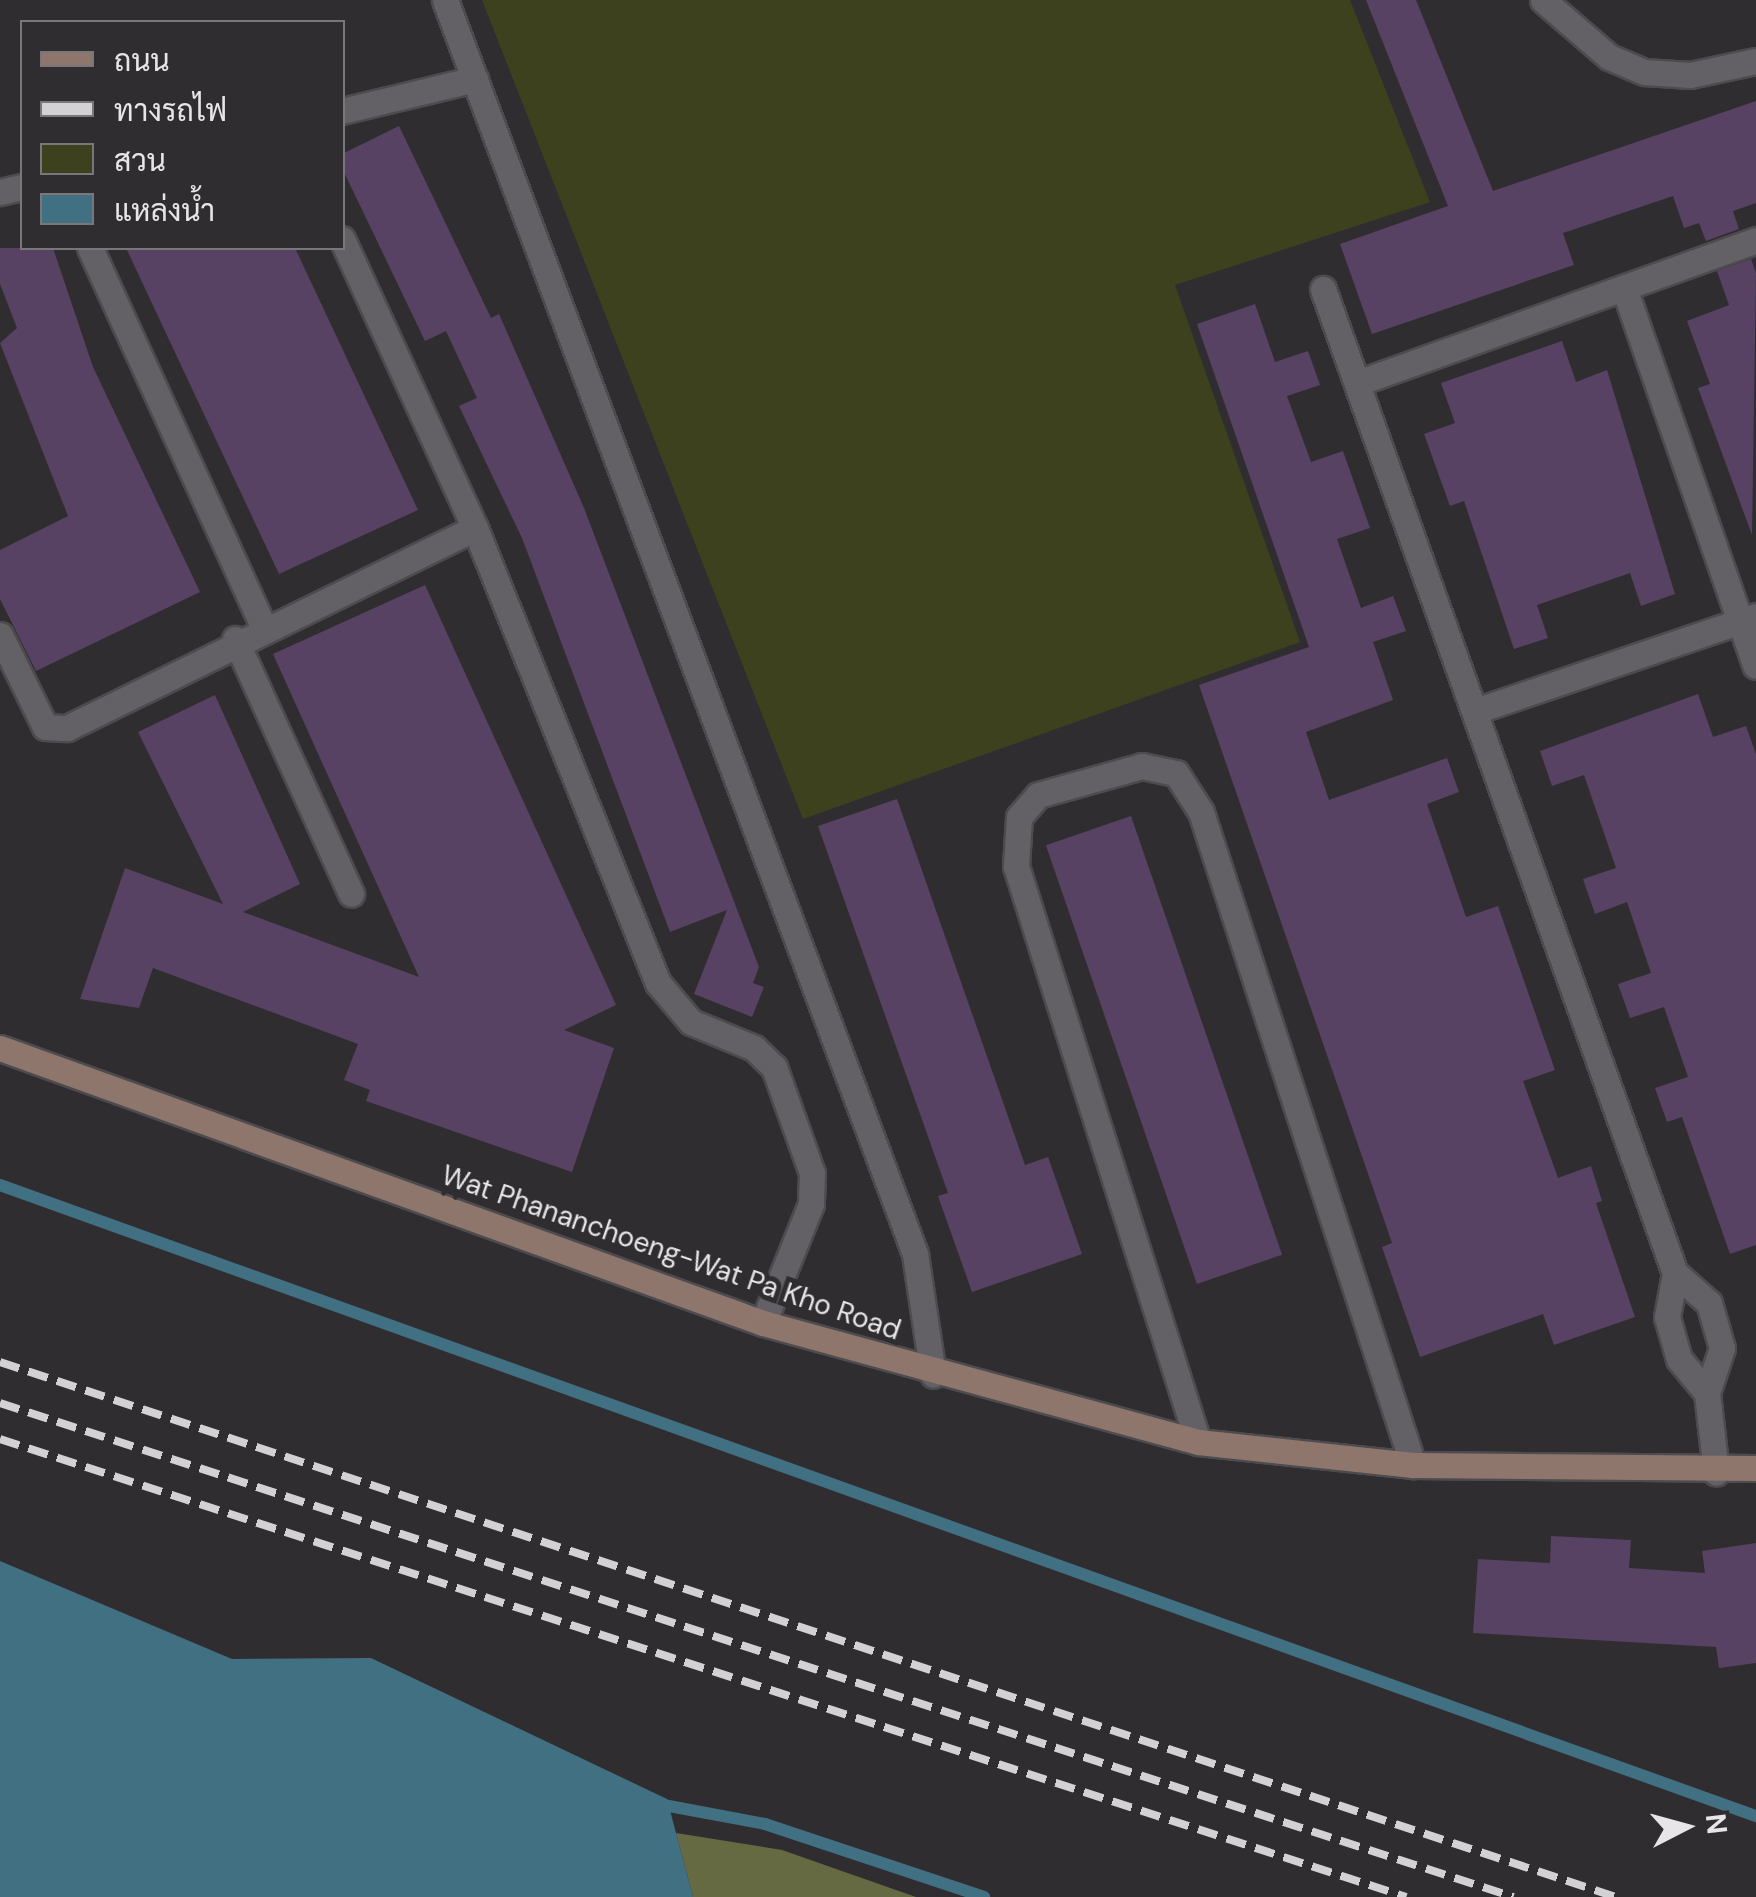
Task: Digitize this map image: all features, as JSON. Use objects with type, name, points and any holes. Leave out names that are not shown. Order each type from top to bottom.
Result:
[{"type":"main road","name":"Wat Phananchoeng-Wat Pa Kho Road","points":[[0,1048],[764,1323],[933,1375],[1198,1442],[1413,1465],[1716,1472],[1756,1468]]},
{"type":"street","points":[[446,0],[908,1236],[933,1375]]},
{"type":"street","points":[[1543,0],[1609,57],[1645,72],[1690,75],[1756,61]]},
{"type":"street","points":[[345,110],[475,80]]},
{"type":"street","points":[[1360,382],[1756,240]]},
{"type":"street","points":[[345,246],[475,528],[658,983],[691,1022],[754,1048],[774,1068],[812,1173],[811,1204],[764,1323]]},
{"type":"street","points":[[91,250],[264,626]]},
{"type":"street","points":[[1624,288],[1748,619],[1756,666]]},
{"type":"street","points":[[1323,289],[1481,708],[1676,1274],[1710,1303],[1722,1348],[1706,1393],[1716,1472]]},
{"type":"street","points":[[0,635],[44,727],[67,728],[234,639],[475,528]]},
{"type":"street","points":[[1481,708],[1748,619]]},
{"type":"street","points":[[234,639],[352,894]]},
{"type":"street","points":[[1198,1442],[1016,866],[1019,817],[1038,794],[1142,766],[1176,773],[1201,812],[1413,1465]]},
{"type":"street","points":[[1676,1274],[1667,1316],[1679,1359],[1706,1393]]},
{"type":"green space","points":[[482,0],[1350,0],[1430,202],[1175,285],[1300,642],[803,819]]},
{"type":"green space","points":[[676,1833],[782,1850],[916,1897],[693,1897]]},
{"type":"water","points":[[0,1561],[232,1659],[371,1658],[667,1799],[693,1897],[0,1897]]},
{"type":"building","points":[[1366,0],[1416,0],[1493,191],[1756,101],[1756,203],[1733,211],[1739,229],[1706,241],[1699,223],[1684,228],[1673,196],[1563,233],[1574,265],[1372,334],[1340,244],[1448,206]]},
{"type":"building","points":[[399,126],[491,318],[499,314],[584,508],[759,967],[753,983],[764,987],[752,1017],[694,994],[727,910],[670,932],[522,538],[459,406],[477,398],[446,331],[425,341],[345,174],[345,153]]},
{"type":"building","points":[[0,248],[54,250],[93,367],[200,592],[36,671],[0,599],[0,550],[68,516],[0,343],[17,328],[0,284]]},
{"type":"building","points":[[127,250],[296,250],[418,510],[279,574]]},
{"type":"building","points":[[1751,259],[1756,273],[1752,535],[1698,388],[1710,384],[1687,321],[1729,305],[1717,271]]},
{"type":"building","points":[[1255,304],[1275,362],[1308,351],[1320,385],[1287,396],[1311,462],[1343,451],[1370,528],[1337,539],[1361,608],[1393,596],[1406,631],[1373,642],[1393,700],[1306,732],[1329,800],[1447,758],[1459,792],[1427,804],[1466,917],[1498,906],[1555,1070],[1523,1081],[1558,1178],[1591,1166],[1602,1201],[1596,1203],[1635,1317],[1554,1345],[1543,1314],[1420,1357],[1382,1247],[1392,1243],[1199,685],[1309,647],[1197,324]]},
{"type":"building","points":[[1562,341],[1576,382],[1607,370],[1675,594],[1641,606],[1630,573],[1537,605],[1548,638],[1514,649],[1464,501],[1450,506],[1424,434],[1455,423],[1441,383]]},
{"type":"building","points":[[425,585],[616,1005],[564,1030],[614,1048],[572,1172],[366,1101],[370,1090],[344,1080],[358,1044],[153,968],[139,1008],[80,999],[125,868],[223,904],[138,732],[215,695],[300,884],[243,912],[419,977],[273,654]]},
{"type":"building","points":[[1698,694],[1713,737],[1746,726],[1756,754],[1756,1245],[1730,1254],[1682,1117],[1667,1122],[1655,1088],[1688,1077],[1664,1007],[1630,1018],[1618,984],[1651,973],[1627,902],[1595,914],[1583,879],[1616,868],[1584,775],[1552,786],[1540,751]]},
{"type":"building","points":[[897,799],[1025,1165],[1048,1157],[1082,1254],[972,1292],[938,1196],[948,1193],[818,826]]},
{"type":"building","points":[[1131,816],[1282,1255],[1197,1284],[1046,845]]},
{"type":"building","points":[[1551,1536],[1631,1540],[1629,1568],[1705,1573],[1702,1551],[1756,1543],[1756,1663],[1719,1668],[1716,1647],[1473,1633],[1478,1559],[1550,1563]]},
{"type":"waterway","points":[[0,1185],[1756,1816]]},
{"type":"waterway","points":[[653,1803],[765,1824],[984,1897]]},
{"type":"railway","points":[[0,1362],[1616,1897]]},
{"type":"railway","points":[[0,1403],[1513,1897]]},
{"type":"railway","points":[[0,1439],[1406,1897]]}]
